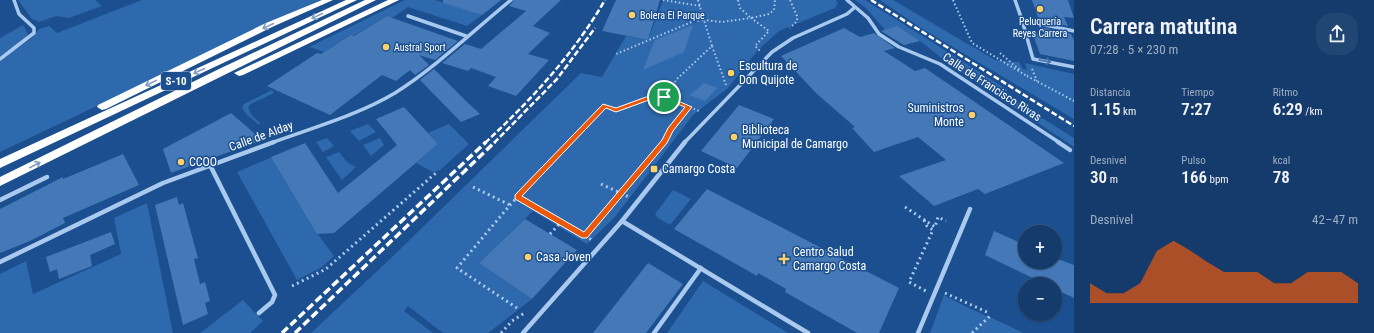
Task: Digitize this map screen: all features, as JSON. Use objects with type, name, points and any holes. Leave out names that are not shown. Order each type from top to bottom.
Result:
[{"type":"highway","points":[[0,163],[50,133],[128,94],[269,26],[329,0]]},
{"type":"highway","name":"S-10","points":[[0,163],[353,0]]},
{"type":"highway","name":"S-10","points":[[0,182],[91,136],[372,0]]},
{"type":"highway","points":[[91,136],[206,88],[395,0]]},
{"type":"street","points":[[0,58],[34,33],[34,28],[19,14],[14,0]]},
{"type":"street","name":"Calle de Alday","points":[[0,262],[163,183],[345,116],[394,93],[421,74],[511,0]]},
{"type":"street","name":"Calle de Francisco Rivas","points":[[847,0],[854,8],[868,18],[879,34],[899,47],[940,64],[1070,150]]},
{"type":"street","points":[[1015,0],[1033,59],[1074,67]]},
{"type":"street","points":[[523,333],[622,221],[676,152],[726,98],[779,46],[793,38],[847,14],[854,8]]},
{"type":"street","points":[[408,16],[466,36]]},
{"type":"street","points":[[1022,20],[1074,31]]},
{"type":"street","points":[[210,165],[275,295],[272,302],[259,312]]},
{"type":"street","points":[[0,200],[47,177]]},
{"type":"street","points":[[918,333],[970,209]]},
{"type":"street","points":[[622,221],[808,333]]},
{"type":"street","points":[[654,333],[701,268]]},
{"type":"path","points":[[663,0],[700,6]]},
{"type":"path","points":[[698,0],[712,46],[728,88]]},
{"type":"path","points":[[738,0],[740,8],[769,31],[768,34],[755,46],[762,52]]},
{"type":"path","points":[[616,54],[694,20],[722,22],[769,14],[774,10],[776,0]]},
{"type":"path","points":[[953,0],[972,43],[1027,76],[1074,101]]},
{"type":"path","points":[[664,97],[677,79],[712,46]]},
{"type":"path","points":[[1000,53],[1027,76]]},
{"type":"path","points":[[516,308],[457,268],[510,205],[605,106],[616,110],[648,98],[664,97],[699,110]]},
{"type":"path","points":[[585,236],[622,194],[665,141],[670,130],[689,107]]},
{"type":"path","points":[[292,286],[326,268],[370,232],[437,172]]},
{"type":"path","points":[[601,184],[630,197]]},
{"type":"path","points":[[473,187],[510,205]]},
{"type":"path","points":[[518,197],[601,245]]},
{"type":"path","points":[[905,207],[936,227],[938,217],[946,221]]},
{"type":"path","points":[[924,220],[927,226],[933,230],[909,282],[934,295]]},
{"type":"path","points":[[550,234],[561,222]]},
{"type":"path","points":[[937,288],[989,314],[972,333]]},
{"type":"path","points":[[501,333],[512,321]]},
{"type":"shaded area","points":[[18,0],[95,0],[102,6],[69,18],[56,16],[39,22],[32,19]]},
{"type":"shaded area","points":[[142,0],[320,0],[0,152],[0,60],[32,38],[39,29],[49,26],[57,33]]},
{"type":"shaded area","points":[[405,0],[435,0],[482,15],[467,26],[408,7],[392,18],[387,16],[353,36],[349,35],[324,52],[309,47]]},
{"type":"shaded area","points":[[663,0],[836,0],[838,3],[835,8],[779,31],[758,50],[728,88],[694,114],[615,217],[587,244],[533,211],[479,263],[532,299],[488,333],[443,333],[408,306],[404,311],[433,333],[311,333],[391,258],[581,73],[602,77],[626,36],[648,40]]},
{"type":"shaded area","points":[[855,0],[865,0],[1008,90],[1002,93],[1074,138],[1074,147],[948,63],[920,41],[897,27],[885,30],[866,8]]},
{"type":"shaded area","points":[[880,0],[893,0],[995,60],[1019,62],[1023,69],[1027,70],[1025,63],[1074,74],[1074,119],[921,28]]},
{"type":"shaded area","points":[[23,25],[28,34],[24,40],[0,56],[0,38]]},
{"type":"shaded area","points":[[272,90],[274,93],[251,104],[248,107],[251,114],[261,124],[258,124],[247,115],[242,108],[244,104]]},
{"type":"shaded area","points":[[368,124],[376,132],[359,141],[350,131]]},
{"type":"shaded area","points":[[449,124],[469,144],[440,170],[433,172],[416,163],[438,144],[428,133]]},
{"type":"shaded area","points":[[327,138],[334,146],[323,152],[316,142]]},
{"type":"shaded area","points":[[380,138],[384,145],[371,156],[363,145]]},
{"type":"shaded area","points":[[339,152],[347,162],[356,167],[342,180],[326,157]]},
{"type":"shaded area","points":[[272,157],[317,233],[334,256],[322,267],[297,280],[237,172]]},
{"type":"shaded area","points":[[673,190],[691,199],[670,225],[658,218],[655,214]]},
{"type":"shaded area","points":[[147,203],[173,333],[0,333],[0,274],[26,261],[33,294],[121,254],[114,218]]},
{"type":"shaded area","points":[[703,281],[788,333],[667,333]]},
{"type":"shaded area","points":[[944,295],[963,305],[1023,333],[930,333]]},
{"type":"shaded area","points":[[243,300],[263,321],[250,333],[200,333]]},
{"type":"building","points":[[443,0],[501,0],[482,15],[443,3]]},
{"type":"building","points":[[514,0],[561,0],[533,26],[550,33],[528,54],[549,60],[516,96],[488,86],[496,77],[471,68],[468,71],[442,63],[465,44],[481,49],[526,11],[509,6]]},
{"type":"building","name":"Bolera El Parque","points":[[616,0],[660,0],[648,40],[602,31]]},
{"type":"building","points":[[1032,0],[1068,0],[1074,18],[1064,17],[1068,26],[1039,20]]},
{"type":"building","points":[[387,16],[458,41],[435,60],[419,55],[429,65],[415,75],[410,70],[396,81],[382,75],[330,115],[267,86],[317,53],[321,54],[350,35],[354,36]]},
{"type":"building","points":[[693,25],[684,52],[643,70],[655,40]]},
{"type":"building","points":[[897,26],[920,41],[904,45],[881,31]]},
{"type":"building","points":[[1041,27],[1071,34],[1074,40],[1074,61],[1040,54],[1032,32],[1043,34]]},
{"type":"building","points":[[844,28],[860,37],[874,33],[895,48],[884,51],[915,71],[925,68],[1064,163],[985,194],[978,189],[934,206],[899,176],[946,160],[918,137],[874,152],[852,128],[855,127],[817,94],[781,56]]},
{"type":"building","points":[[434,69],[480,114],[461,122],[420,80]]},
{"type":"building","points":[[704,83],[717,88],[705,101],[690,95]]},
{"type":"building","name":"Biblioteca Municipal de Camargo","points":[[739,105],[774,119],[737,168],[701,151]]},
{"type":"building","points":[[404,107],[438,144],[334,233],[317,234],[271,157],[305,143],[338,193],[397,145],[376,119]]},
{"type":"building","points":[[231,113],[262,140],[171,173],[163,149]]},
{"type":"building","points":[[123,154],[139,185],[63,218],[65,223],[30,241],[0,253],[0,209],[63,177],[63,179]]},
{"type":"building","name":"Centro Salud Camargo Costa","points":[[707,189],[899,288],[879,333],[857,333],[785,292],[786,289],[758,273],[757,276],[674,229]]},
{"type":"building","points":[[177,197],[179,205],[183,203],[198,258],[194,259],[200,284],[205,282],[210,301],[205,303],[208,314],[183,325],[155,205]]},
{"type":"building","name":"Casa Joven","points":[[525,219],[577,250],[532,299],[479,263]]},
{"type":"building","points":[[994,231],[1018,242],[1018,269],[1062,269],[1062,261],[1074,265],[1074,298],[1062,292],[1062,277],[1031,277],[985,255]]},
{"type":"building","points":[[111,232],[115,244],[90,255],[92,266],[59,279],[57,269],[50,272],[46,257]]},
{"type":"building","points":[[648,263],[683,284],[646,333],[593,333]]},
{"type":"railway","points":[[485,143],[519,110],[550,76],[579,40],[605,0]]},
{"type":"railway","points":[[871,0],[1074,126]]},
{"type":"railway","points":[[495,142],[557,79],[595,28]]},
{"type":"railway","points":[[282,333],[486,142]]},
{"type":"railway","points":[[295,333],[495,142]]},
{"type":"place","name":"Peluquería Reyes Carrera","points":[[1040,9]]},
{"type":"place","name":"Bolera El Parque","points":[[632,15]]},
{"type":"place","name":"Austral Sport","points":[[386,47]]},
{"type":"place","name":"Escultura de Don Quijote","points":[[731,73]]},
{"type":"place","name":"Suministros Monte","points":[[972,115]]},
{"type":"place","name":"Biblioteca Municipal de Camargo","points":[[734,137]]},
{"type":"place","name":"CCOO","points":[[181,162]]},
{"type":"place","name":"Camargo Costa","points":[[654,169]]},
{"type":"place","name":"Casa Joven","points":[[528,257]]},
{"type":"place","name":"Centro Salud Camargo Costa","points":[[784,259]]},
{"type":"route","points":[[664,97],[689,107],[670,130],[665,141],[622,194],[585,236],[518,197],[605,106],[616,110],[648,98],[664,97]]}]
